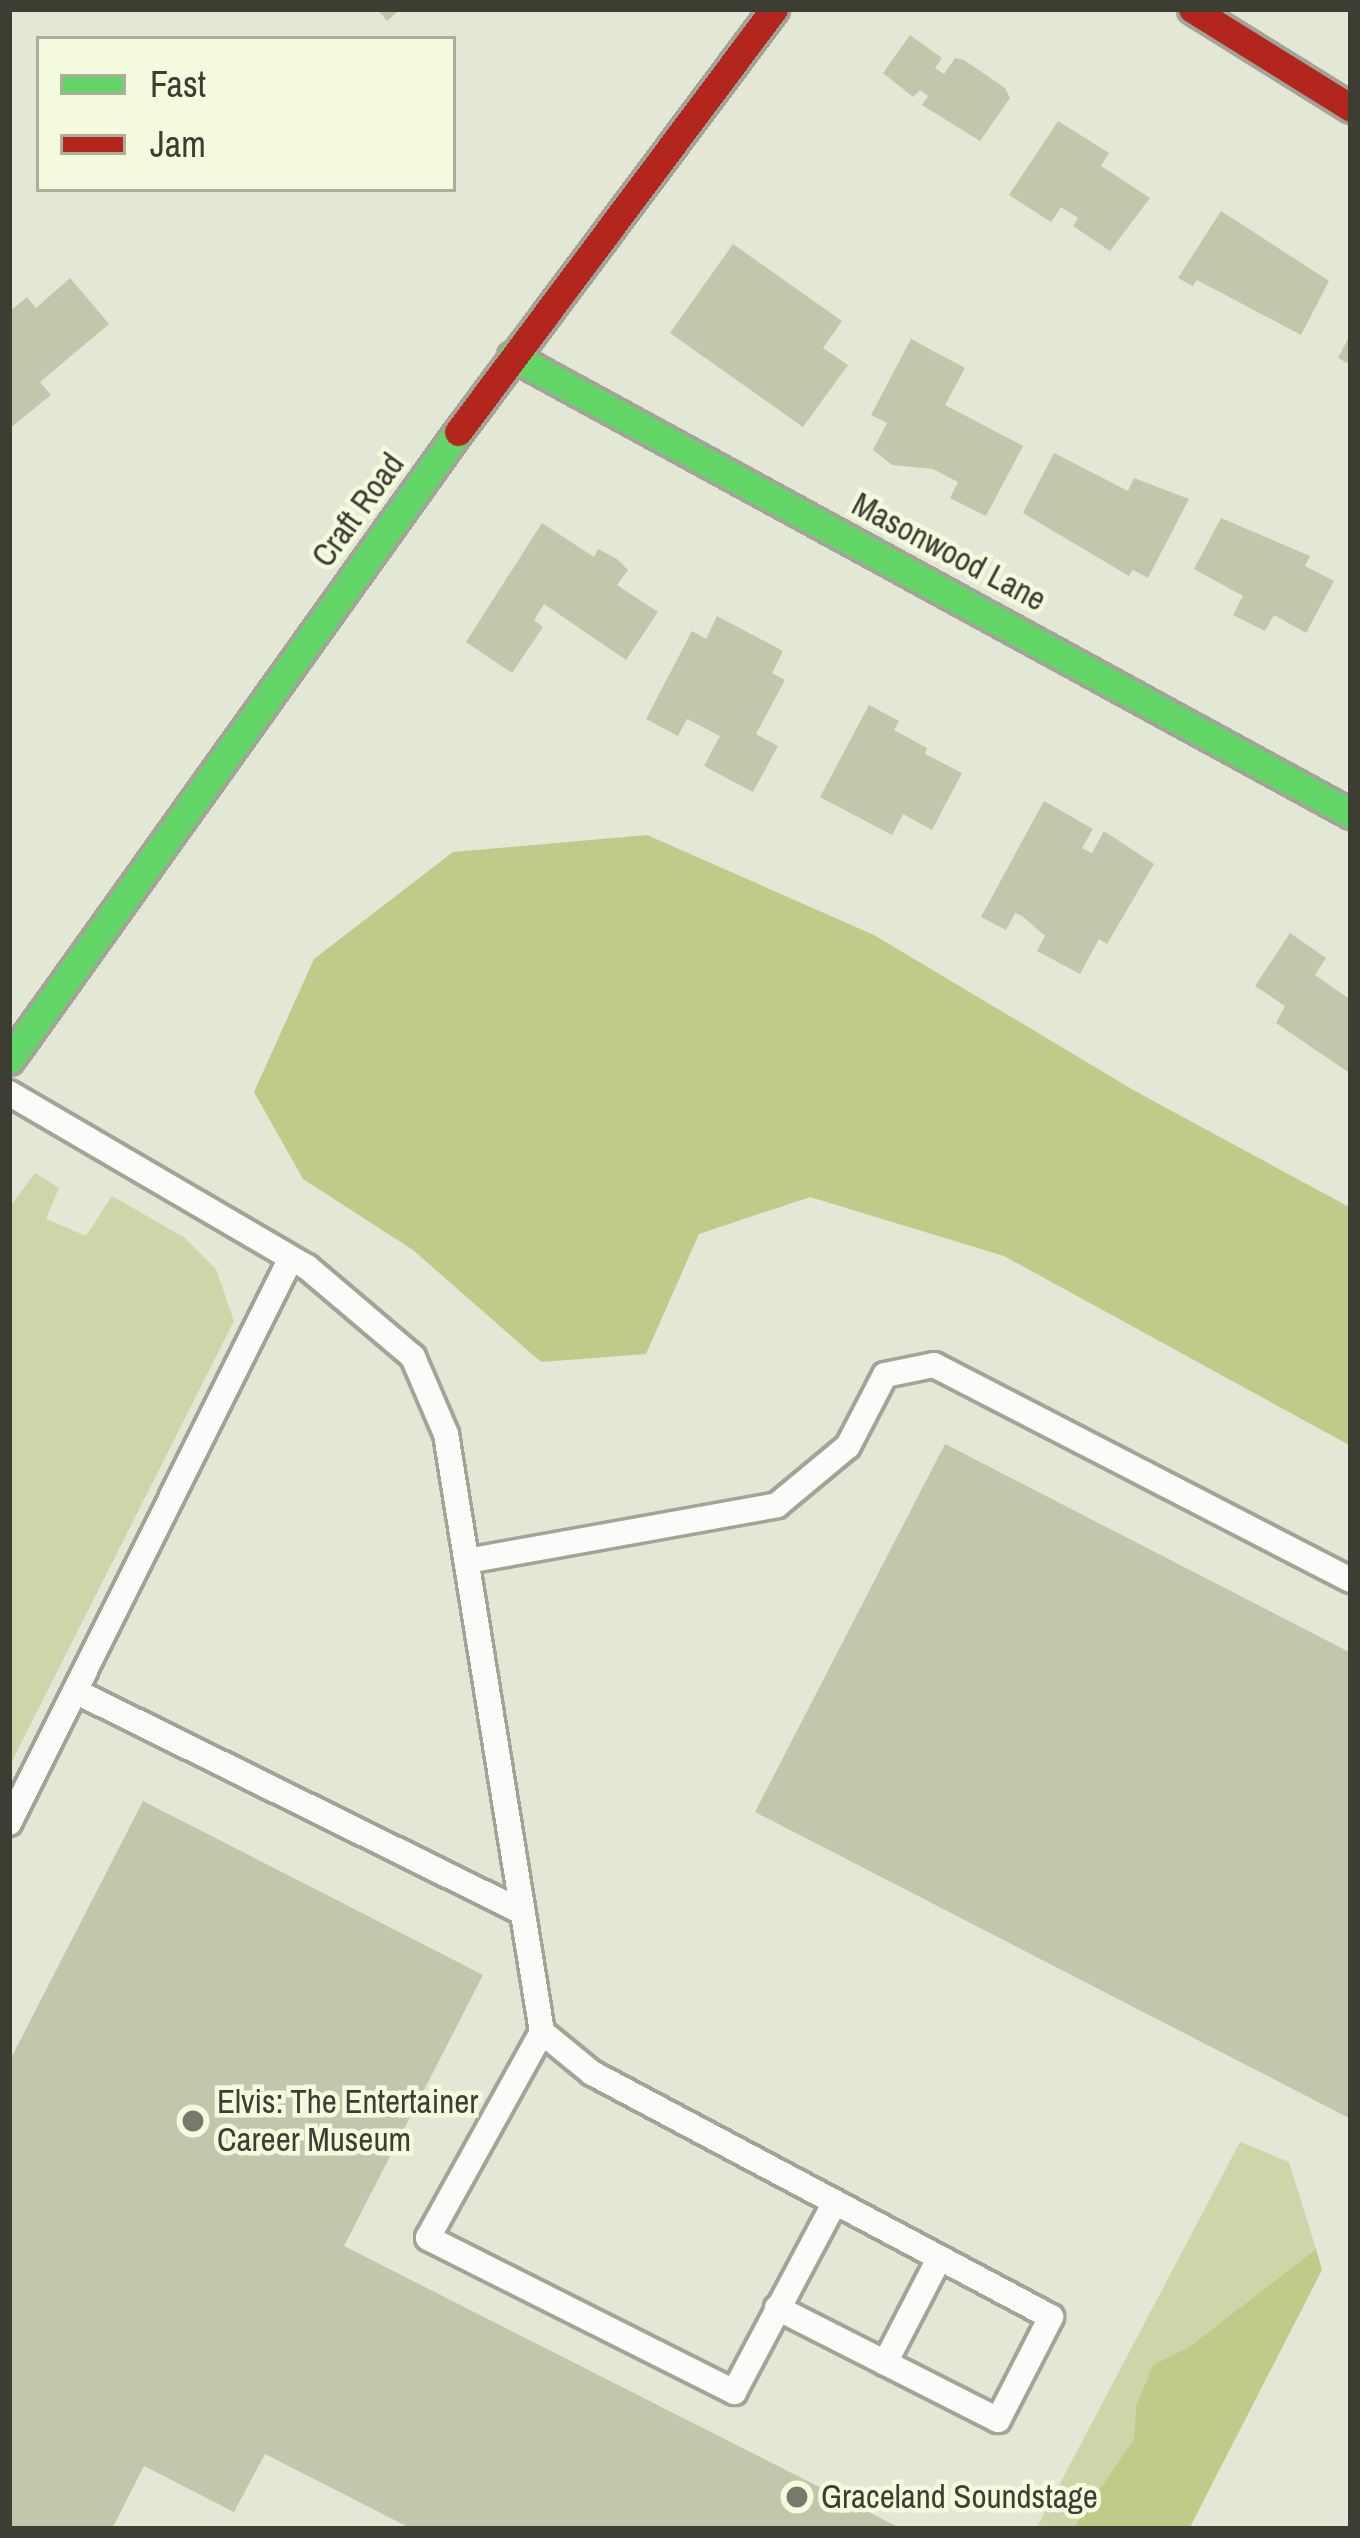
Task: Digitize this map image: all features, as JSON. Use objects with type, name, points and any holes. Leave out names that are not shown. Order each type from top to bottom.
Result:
[{"type":"street","name":"Craft Road","points":[[9,1060],[512,356],[774,9]]},
{"type":"street","points":[[1192,9],[1351,108]]},
{"type":"street","name":"Masonwood Lane","points":[[512,356],[1351,814]]},
{"type":"lane","points":[[9,1093],[291,1258],[413,1357],[446,1434],[542,2032],[428,2238],[734,2392],[834,2204]]},
{"type":"lane","points":[[9,1823],[291,1258]]},
{"type":"lane","points":[[466,1561],[777,1505],[848,1446],[885,1375],[934,1365],[1351,1580]]},
{"type":"lane","points":[[75,1691],[522,1912]]},
{"type":"lane","points":[[542,2032],[592,2073],[1051,2317],[998,2420],[777,2308]]},
{"type":"lane","points":[[885,2363],[939,2259]]},
{"type":"green space","points":[[647,835],[874,935],[1135,1091],[1351,1208],[1351,1446],[1004,1256],[810,1197],[699,1234],[646,1354],[541,1362],[413,1250],[303,1179],[254,1092],[314,959],[453,852]]},
{"type":"green space","points":[[35,1173],[59,1188],[46,1219],[86,1236],[112,1196],[185,1238],[216,1269],[234,1321],[9,1767],[9,1208]]},
{"type":"green space","points":[[1240,2142],[1289,2162],[1316,2249],[1189,2347],[1153,2365],[1136,2406],[1134,2439],[1093,2504],[1073,2529],[1036,2529]]},
{"type":"green space","points":[[1316,2249],[1322,2270],[1189,2529],[1073,2529],[1134,2439],[1136,2406],[1153,2365],[1189,2347]]},
{"type":"building","points":[[377,9],[401,9],[387,21]]},
{"type":"building","points":[[910,35],[942,58],[935,68],[944,74],[955,58],[964,60],[1005,88],[1010,98],[980,141],[922,105],[928,96],[920,90],[913,97],[883,73]]},
{"type":"building","points":[[1058,121],[1109,153],[1101,166],[1150,198],[1110,251],[1073,226],[1078,218],[1061,207],[1051,222],[1009,195]]},
{"type":"building","points":[[1221,211],[1329,281],[1301,335],[1197,280],[1193,286],[1178,278]]},
{"type":"building","points":[[733,244],[842,321],[823,348],[848,365],[803,427],[670,333]]},
{"type":"building","points":[[70,278],[109,324],[40,382],[51,395],[9,429],[9,312],[27,297],[36,308]]},
{"type":"building","points":[[1351,333],[1351,365],[1338,358]]},
{"type":"building","points":[[911,339],[965,368],[945,405],[1023,446],[986,516],[950,498],[958,482],[933,469],[892,465],[873,450],[887,423],[871,415]]},
{"type":"building","points":[[1054,453],[1128,491],[1134,478],[1189,499],[1148,578],[1133,570],[1129,576],[1023,513]]},
{"type":"building","points":[[1221,518],[1310,556],[1305,566],[1334,581],[1306,633],[1274,615],[1265,631],[1233,615],[1243,596],[1194,569]]},
{"type":"building","points":[[542,523],[594,557],[598,549],[617,559],[628,570],[617,585],[658,612],[626,660],[544,604],[534,620],[543,627],[512,673],[466,642]]},
{"type":"building","points":[[717,616],[783,651],[772,673],[785,680],[756,734],[778,746],[753,792],[704,766],[720,736],[687,719],[678,736],[646,719],[692,631],[706,639]]},
{"type":"building","points":[[869,705],[899,721],[894,730],[927,748],[925,754],[962,773],[932,830],[903,814],[892,835],[820,797]]},
{"type":"building","points":[[1044,801],[1093,829],[1082,848],[1092,853],[1104,831],[1154,864],[1107,944],[1099,939],[1080,974],[1037,951],[1045,936],[1022,916],[1015,913],[1006,930],[981,917]]},
{"type":"building","points":[[1290,933],[1326,958],[1315,975],[1351,1000],[1351,1074],[1276,1023],[1285,1006],[1255,986]]},
{"type":"building","points":[[945,1444],[1351,1653],[1349,2118],[755,1812]]},
{"type":"building","points":[[143,1801],[483,1975],[344,2246],[902,2529],[412,2529],[265,2454],[234,2512],[144,2466],[112,2529],[9,2529],[9,2062]]},
{"type":"traffic: fast","points":[[512,356],[1351,814]]},
{"type":"traffic: fast","points":[[9,1060],[458,432]]},
{"type":"traffic: jam","points":[[458,432],[774,9]]},
{"type":"traffic: jam","points":[[1192,9],[1351,108]]},
{"type":"place","name":"Elvis: The Entertainer Career Museum","points":[[193,2121]]},
{"type":"place","name":"Graceland Soundstage","points":[[797,2497]]}]
